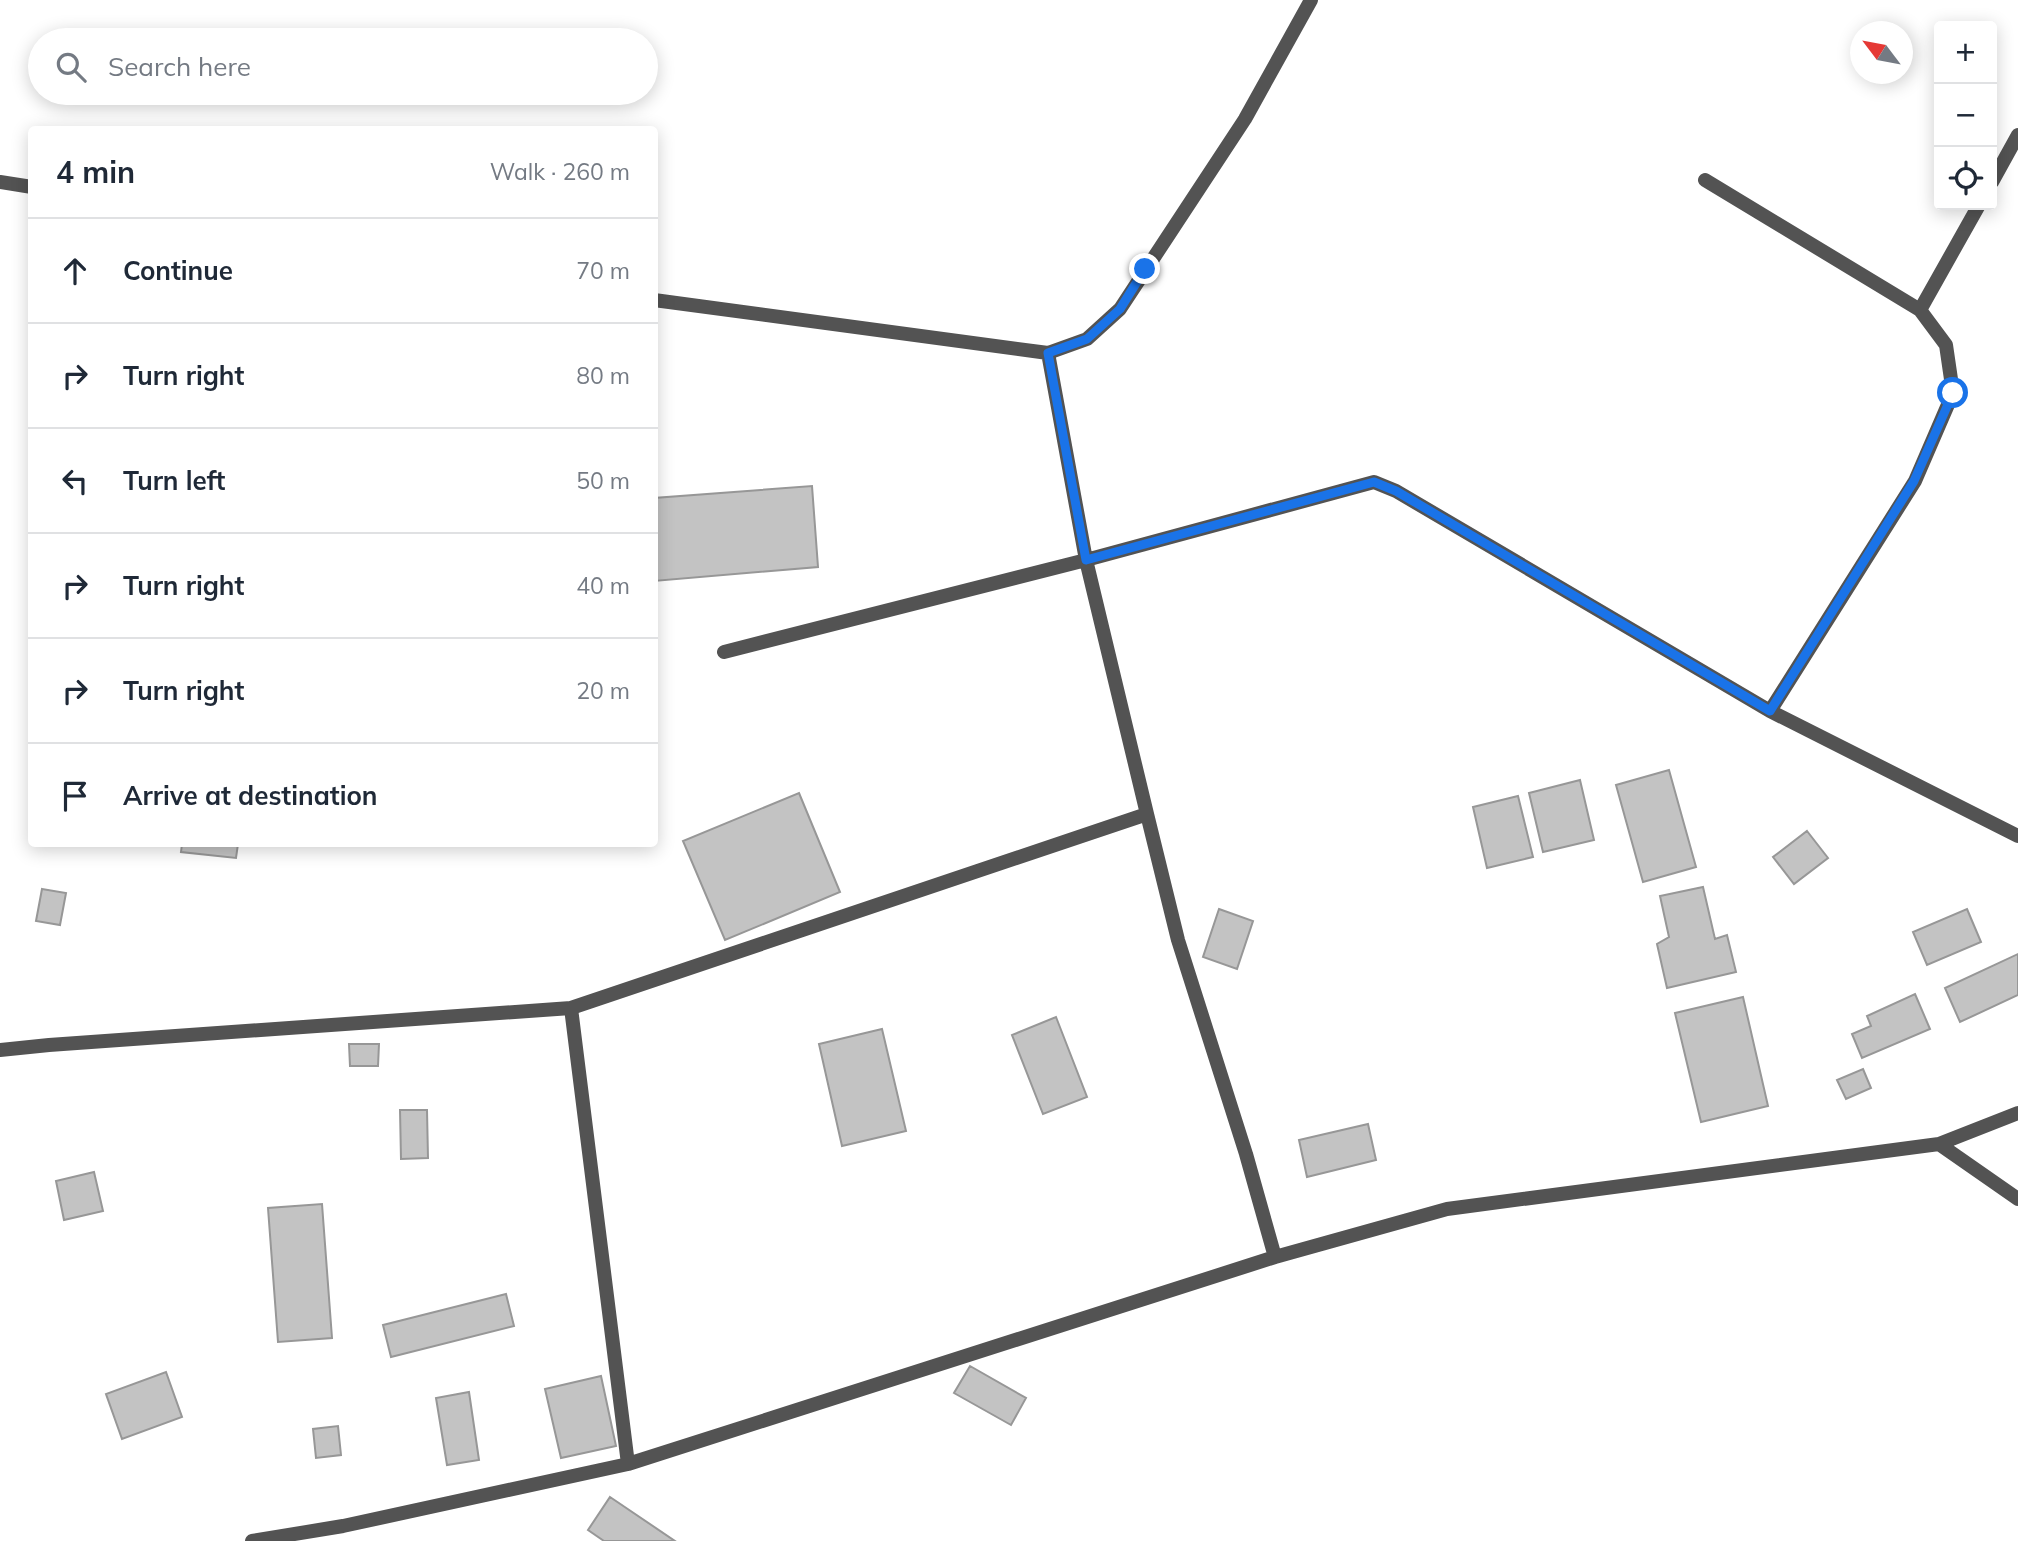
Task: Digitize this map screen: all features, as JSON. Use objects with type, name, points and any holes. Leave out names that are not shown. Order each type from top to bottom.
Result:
[{"type":"street","points":[[658,301],[1048,353],[1087,339],[1120,309],[1245,119],[1311,0]]},
{"type":"street","points":[[1997,173],[2018,135]]},
{"type":"street","points":[[1705,180],[1920,310],[1946,345],[1953,393],[1914,481],[1770,711]]},
{"type":"street","points":[[0,182],[28,186]]},
{"type":"street","points":[[1920,310],[1976,210]]},
{"type":"street","points":[[1048,353],[1086,560],[1178,940],[1246,1154],[1275,1257]]},
{"type":"street","points":[[724,652],[1086,560],[1374,482],[1396,491],[1770,711],[2018,836]]},
{"type":"street","points":[[0,1050],[571,1008],[1147,814]]},
{"type":"street","points":[[571,1008],[628,1464]]},
{"type":"street","points":[[252,1541],[343,1526],[628,1464],[1275,1257],[1447,1209],[1939,1144],[2018,1113]]},
{"type":"street","points":[[1939,1144],[2018,1199]]},
{"type":"building","points":[[812,486],[818,567],[658,581],[658,498]]},
{"type":"building","points":[[1669,770],[1696,867],[1643,882],[1616,785]]},
{"type":"building","points":[[1580,780],[1594,840],[1543,852],[1529,793]]},
{"type":"building","points":[[799,793],[840,892],[725,940],[683,841]]},
{"type":"building","points":[[1518,796],[1533,857],[1487,868],[1473,807]]},
{"type":"building","points":[[1807,831],[1828,858],[1794,884],[1773,857]]},
{"type":"building","points":[[182,847],[238,847],[236,858],[181,852]]},
{"type":"building","points":[[1703,887],[1715,939],[1727,935],[1736,972],[1667,988],[1657,944],[1669,937],[1660,896]]},
{"type":"building","points":[[42,889],[66,893],[60,925],[36,921]]},
{"type":"building","points":[[1219,909],[1253,921],[1237,969],[1203,957]]},
{"type":"building","points":[[1967,909],[1981,942],[1927,965],[1913,932]]},
{"type":"building","points":[[2018,954],[2018,995],[1960,1022],[1945,988]]},
{"type":"building","points":[[1915,994],[1930,1029],[1862,1058],[1852,1034],[1871,1026],[1867,1016]]},
{"type":"building","points":[[1743,997],[1768,1106],[1701,1122],[1675,1013]]},
{"type":"building","points":[[1056,1017],[1087,1097],[1043,1114],[1012,1035]]},
{"type":"building","points":[[882,1029],[906,1131],[842,1146],[819,1044]]},
{"type":"building","points":[[349,1044],[379,1044],[378,1066],[350,1066]]},
{"type":"building","points":[[1863,1069],[1871,1088],[1846,1099],[1837,1080]]},
{"type":"building","points":[[400,1110],[427,1110],[428,1158],[401,1159]]},
{"type":"building","points":[[1368,1124],[1376,1160],[1307,1177],[1299,1140]]},
{"type":"building","points":[[94,1172],[103,1211],[64,1220],[56,1181]]},
{"type":"building","points":[[322,1204],[332,1338],[278,1342],[268,1208]]},
{"type":"building","points":[[506,1294],[514,1326],[391,1357],[383,1325]]},
{"type":"building","points":[[970,1366],[1026,1398],[1011,1425],[954,1393]]},
{"type":"building","points":[[166,1372],[182,1417],[122,1439],[106,1394]]},
{"type":"building","points":[[601,1376],[616,1446],[561,1458],[545,1389]]},
{"type":"building","points":[[469,1392],[479,1460],[447,1465],[436,1398]]},
{"type":"building","points":[[338,1426],[341,1455],[316,1458],[313,1429]]},
{"type":"building","points":[[610,1497],[675,1541],[604,1541],[588,1530]]},
{"type":"route","points":[[1145,269],[1120,309],[1087,339],[1048,353],[1086,560],[1374,482],[1396,491],[1770,711],[1914,481],[1953,393]]}]
